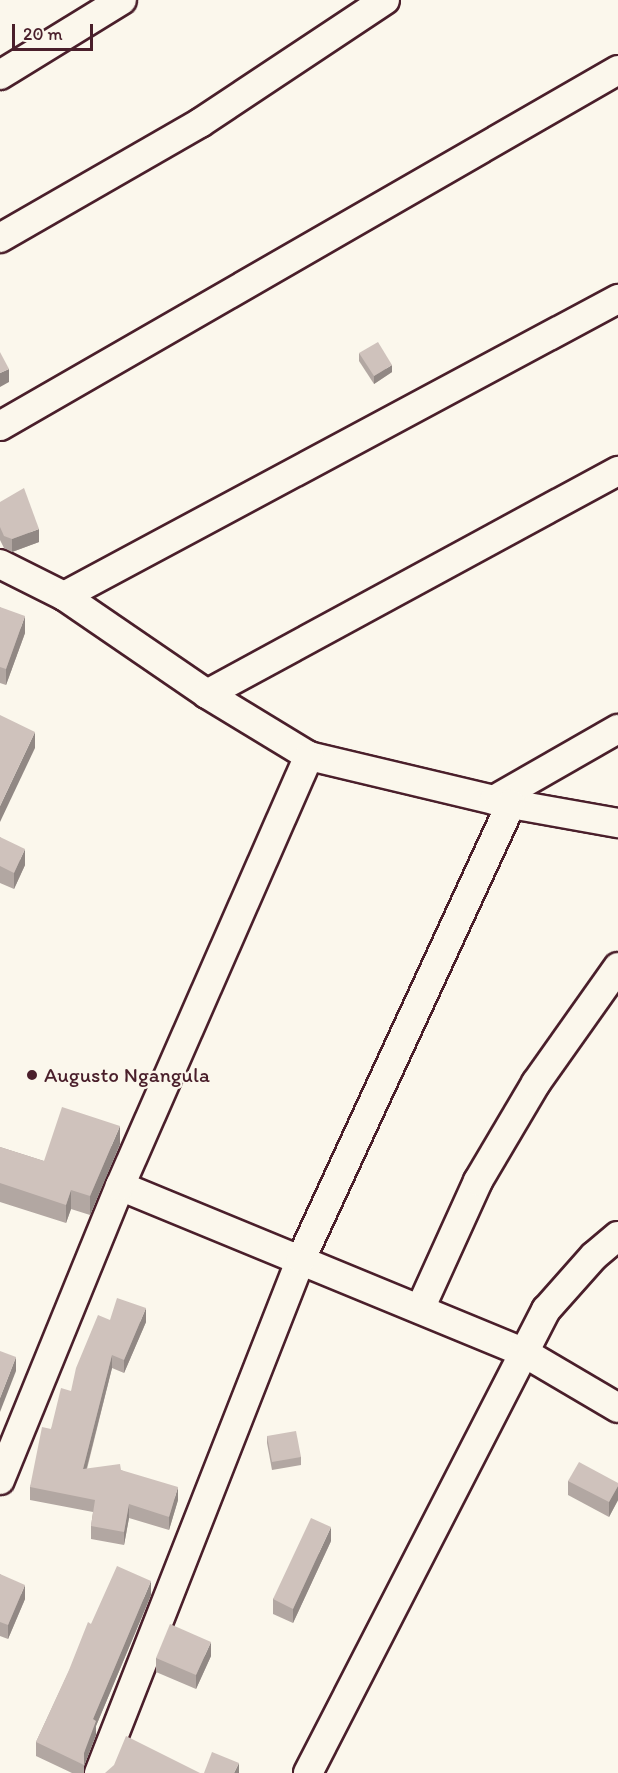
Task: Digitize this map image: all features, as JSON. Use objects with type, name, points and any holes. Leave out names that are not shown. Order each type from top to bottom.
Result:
[{"type":"street","points":[[0,75],[122,0]]},
{"type":"street","points":[[0,238],[200,123],[385,0]]},
{"type":"street","points":[[0,426],[618,70]]},
{"type":"street","points":[[64,596],[618,299]]},
{"type":"street","points":[[207,694],[618,471]]},
{"type":"street","points":[[0,564],[64,596],[207,694],[309,756],[502,802],[618,823]]},
{"type":"street","points":[[99,1773],[301,1259],[502,802],[618,729]]},
{"type":"street","points":[[0,1480],[120,1186],[309,756]]},
{"type":"street","points":[[420,1309],[478,1181],[536,1083],[618,967]]},
{"type":"street","points":[[120,1186],[523,1352],[618,1408]]},
{"type":"street","points":[[308,1773],[546,1310],[594,1256],[618,1236]]},
{"type":"building","points":[[378,342],[392,365],[374,376],[359,353]]},
{"type":"building","points":[[0,352],[9,369],[0,373]]},
{"type":"building","points":[[24,488],[39,529],[12,539],[4,536],[0,527],[0,502]]},
{"type":"building","points":[[0,607],[25,616],[6,669],[0,667]]},
{"type":"building","points":[[0,715],[35,732],[0,806]]},
{"type":"building","points":[[0,837],[25,849],[14,873],[0,866]]},
{"type":"building","points":[[62,1107],[120,1126],[90,1196],[71,1190],[66,1205],[0,1183],[0,1147],[44,1161]]},
{"type":"building","points":[[117,1298],[146,1308],[124,1360],[112,1355],[83,1469],[120,1464],[121,1470],[178,1487],[169,1517],[129,1504],[124,1532],[91,1526],[95,1500],[30,1487],[42,1427],[51,1429],[61,1388],[71,1391],[76,1368],[98,1315],[110,1320]]},
{"type":"building","points":[[0,1351],[16,1357],[0,1398]]},
{"type":"building","points":[[296,1431],[301,1457],[272,1462],[267,1436]]},
{"type":"building","points":[[579,1462],[618,1483],[609,1502],[568,1481]]},
{"type":"building","points":[[311,1518],[331,1527],[293,1609],[273,1599]]},
{"type":"building","points":[[117,1566],[151,1581],[93,1719],[96,1721],[84,1753],[84,1765],[36,1742],[88,1622],[91,1624]]},
{"type":"building","points":[[0,1574],[25,1585],[8,1625],[0,1622]]},
{"type":"building","points":[[170,1624],[211,1642],[196,1675],[156,1658]]},
{"type":"building","points":[[126,1736],[200,1773],[105,1773],[114,1765]]},
{"type":"building","points":[[212,1752],[239,1763],[234,1773],[204,1773]]},
{"type":"place","name":"Augusto Ngangula","points":[[32,1075]]}]
